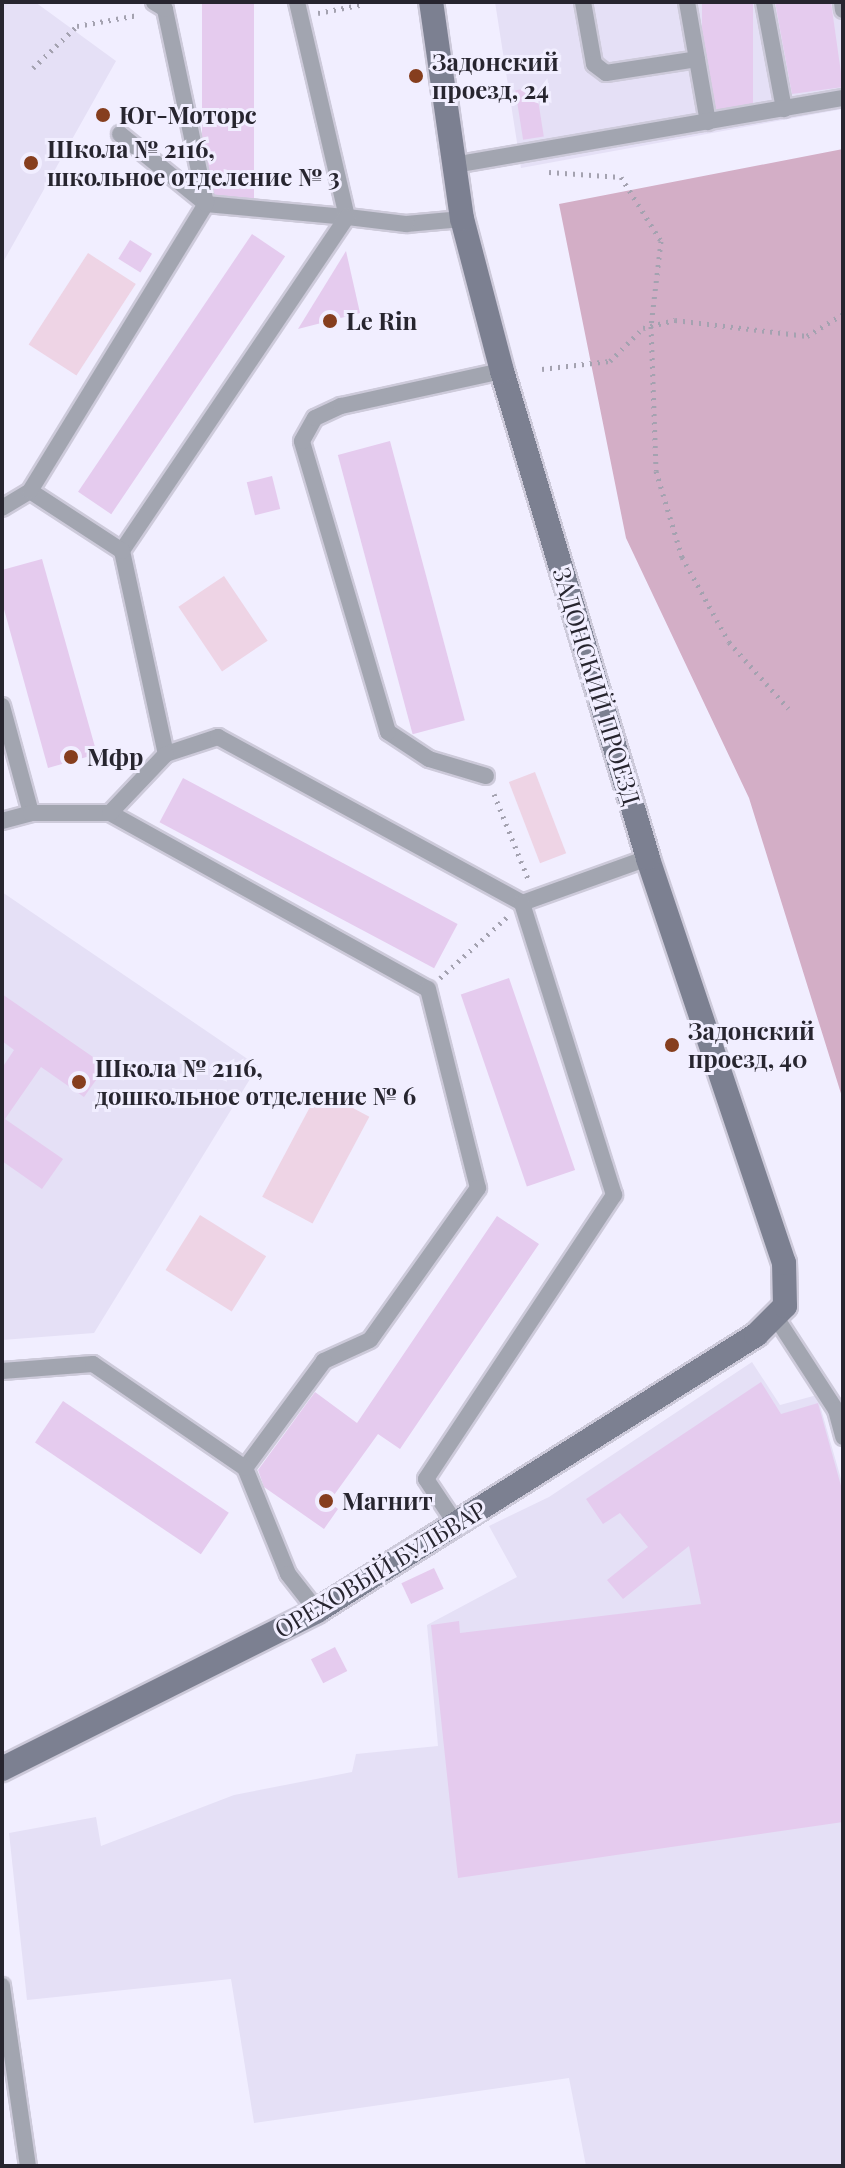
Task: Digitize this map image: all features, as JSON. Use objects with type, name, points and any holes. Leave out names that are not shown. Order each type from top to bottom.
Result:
[{"type":"street","name":"ЗАДОНСКИЙ ПРОЕЗД","points":[[431,2],[462,219],[502,371],[648,858],[784,1263],[788,1292],[777,1319]]},
{"type":"street","name":"ОРЕХОВЫЙ БУЛЬВАР","points":[[2,1769],[317,1611],[744,1343],[777,1319]]},
{"type":"lane","points":[[583,2],[594,64],[606,73],[697,59]]},
{"type":"lane","points":[[687,2],[708,122]]},
{"type":"lane","points":[[764,2],[784,109]]},
{"type":"lane","points":[[842,2],[843,10]]},
{"type":"lane","points":[[2,508],[30,491],[206,204],[165,4]]},
{"type":"lane","points":[[122,551],[347,217],[301,9]]},
{"type":"lane","points":[[454,165],[843,98]]},
{"type":"lane","points":[[120,134],[206,204],[406,224],[462,219]]},
{"type":"lane","points":[[486,776],[429,759],[388,732],[302,441],[315,418],[341,406],[502,371]]},
{"type":"lane","points":[[30,491],[122,551],[166,754]]},
{"type":"lane","points":[[2,706],[31,813]]},
{"type":"lane","points":[[110,813],[166,754],[218,737],[529,900],[614,1195],[426,1479],[456,1524]]},
{"type":"lane","points":[[2,821],[31,813],[110,813],[428,989],[478,1188],[370,1340],[324,1361],[245,1468]]},
{"type":"lane","points":[[529,900],[648,858]]},
{"type":"lane","points":[[777,1319],[836,1410],[843,1437]]},
{"type":"lane","points":[[2,1371],[93,1364],[245,1468],[288,1574],[317,1611]]},
{"type":"lane","points":[[2,1986],[28,2166]]},
{"type":"path","points":[[33,68],[77,26],[165,4]]},
{"type":"path","points":[[301,9],[364,4]]},
{"type":"path","points":[[545,173],[621,177],[661,241],[651,326],[656,471],[682,557],[729,642],[788,708]]},
{"type":"path","points":[[542,369],[610,361],[651,326],[725,321],[807,336],[843,314]]},
{"type":"path","points":[[428,989],[529,900],[486,776]]},
{"type":"shaded area","name":"Школа № 2116, школьное отделение № 3","points":[[2,2],[35,2],[116,61],[2,264]]},
{"type":"shaded area","points":[[495,2],[843,2],[843,109],[521,168]]},
{"type":"shaded area","points":[[843,149],[843,1100],[749,798],[626,538],[559,204]]},
{"type":"shaded area","points":[[88,253],[136,284],[76,375],[29,344]]},
{"type":"shaded area","points":[[224,576],[268,641],[222,671],[178,607]]},
{"type":"shaded area","points":[[535,772],[566,853],[540,863],[509,782]]},
{"type":"shaded area","points":[[2,892],[258,1066],[94,1333],[2,1340]]},
{"type":"shaded area","points":[[319,1090],[369,1117],[313,1224],[262,1197]]},
{"type":"shaded area","points":[[200,1215],[266,1256],[232,1311],[166,1270]]},
{"type":"shaded area","points":[[752,1362],[780,1405],[817,1395],[843,1486],[843,2166],[586,2166],[569,2078],[254,2123],[231,1979],[27,2000],[9,1833],[96,1817],[101,1846],[234,1795],[352,1772],[356,1754],[438,1746],[427,1625],[517,1577],[489,1526],[549,1497]]},
{"type":"building","points":[[202,2],[254,2],[254,201],[202,201]]},
{"type":"building","points":[[702,2],[753,2],[753,109],[702,109]]},
{"type":"building","points":[[775,2],[831,2],[843,87],[792,94]]},
{"type":"building","points":[[536,87],[544,136],[523,140],[515,90]]},
{"type":"building","points":[[252,234],[285,256],[111,514],[78,492]]},
{"type":"building","points":[[130,240],[152,254],[140,272],[118,259]]},
{"type":"building","points":[[346,251],[360,313],[298,329]]},
{"type":"building","points":[[390,441],[465,720],[413,734],[338,455]]},
{"type":"building","points":[[272,476],[280,509],[255,515],[247,482]]},
{"type":"building","points":[[42,559],[97,754],[48,768],[2,602],[2,570]]},
{"type":"building","points":[[183,778],[458,924],[434,968],[160,822]]},
{"type":"building","points":[[509,978],[575,1170],[527,1187],[461,995]]},
{"type":"building","name":"Школа № 2116, дошкольное отделение № 6","points":[[2,994],[106,1066],[84,1097],[41,1067],[5,1119],[63,1159],[42,1189],[2,1161],[2,1068],[14,1050],[2,1041]]},
{"type":"building","points":[[497,1216],[539,1244],[400,1449],[378,1434],[329,1502],[338,1509],[324,1529],[264,1487],[258,1470],[315,1392],[357,1423]]},
{"type":"building","points":[[761,1382],[781,1414],[818,1403],[843,1493],[843,1822],[458,1878],[431,1625],[459,1621],[460,1633],[701,1604],[689,1546],[623,1599],[607,1580],[648,1547],[620,1513],[603,1524],[586,1499]]},
{"type":"building","points":[[63,1401],[229,1513],[201,1554],[35,1442]]},
{"type":"building","points":[[434,1568],[444,1589],[411,1604],[401,1583]]},
{"type":"building","points":[[335,1647],[347,1671],[323,1683],[311,1659]]},
{"type":"place","name":"Задонский проезд, 24","points":[[416,76]]},
{"type":"place","name":"Юг-Моторс","points":[[103,115]]},
{"type":"place","name":"Школа № 2116, школьное отделение № 3","points":[[31,163]]},
{"type":"place","name":"Le Rin","points":[[330,321]]},
{"type":"place","name":"Мфр","points":[[71,757]]},
{"type":"place","name":"Задонский проезд, 40","points":[[672,1045]]},
{"type":"place","name":"Школа № 2116, дошкольное отделение № 6","points":[[79,1082]]},
{"type":"place","name":"Магнит","points":[[326,1501]]}]
